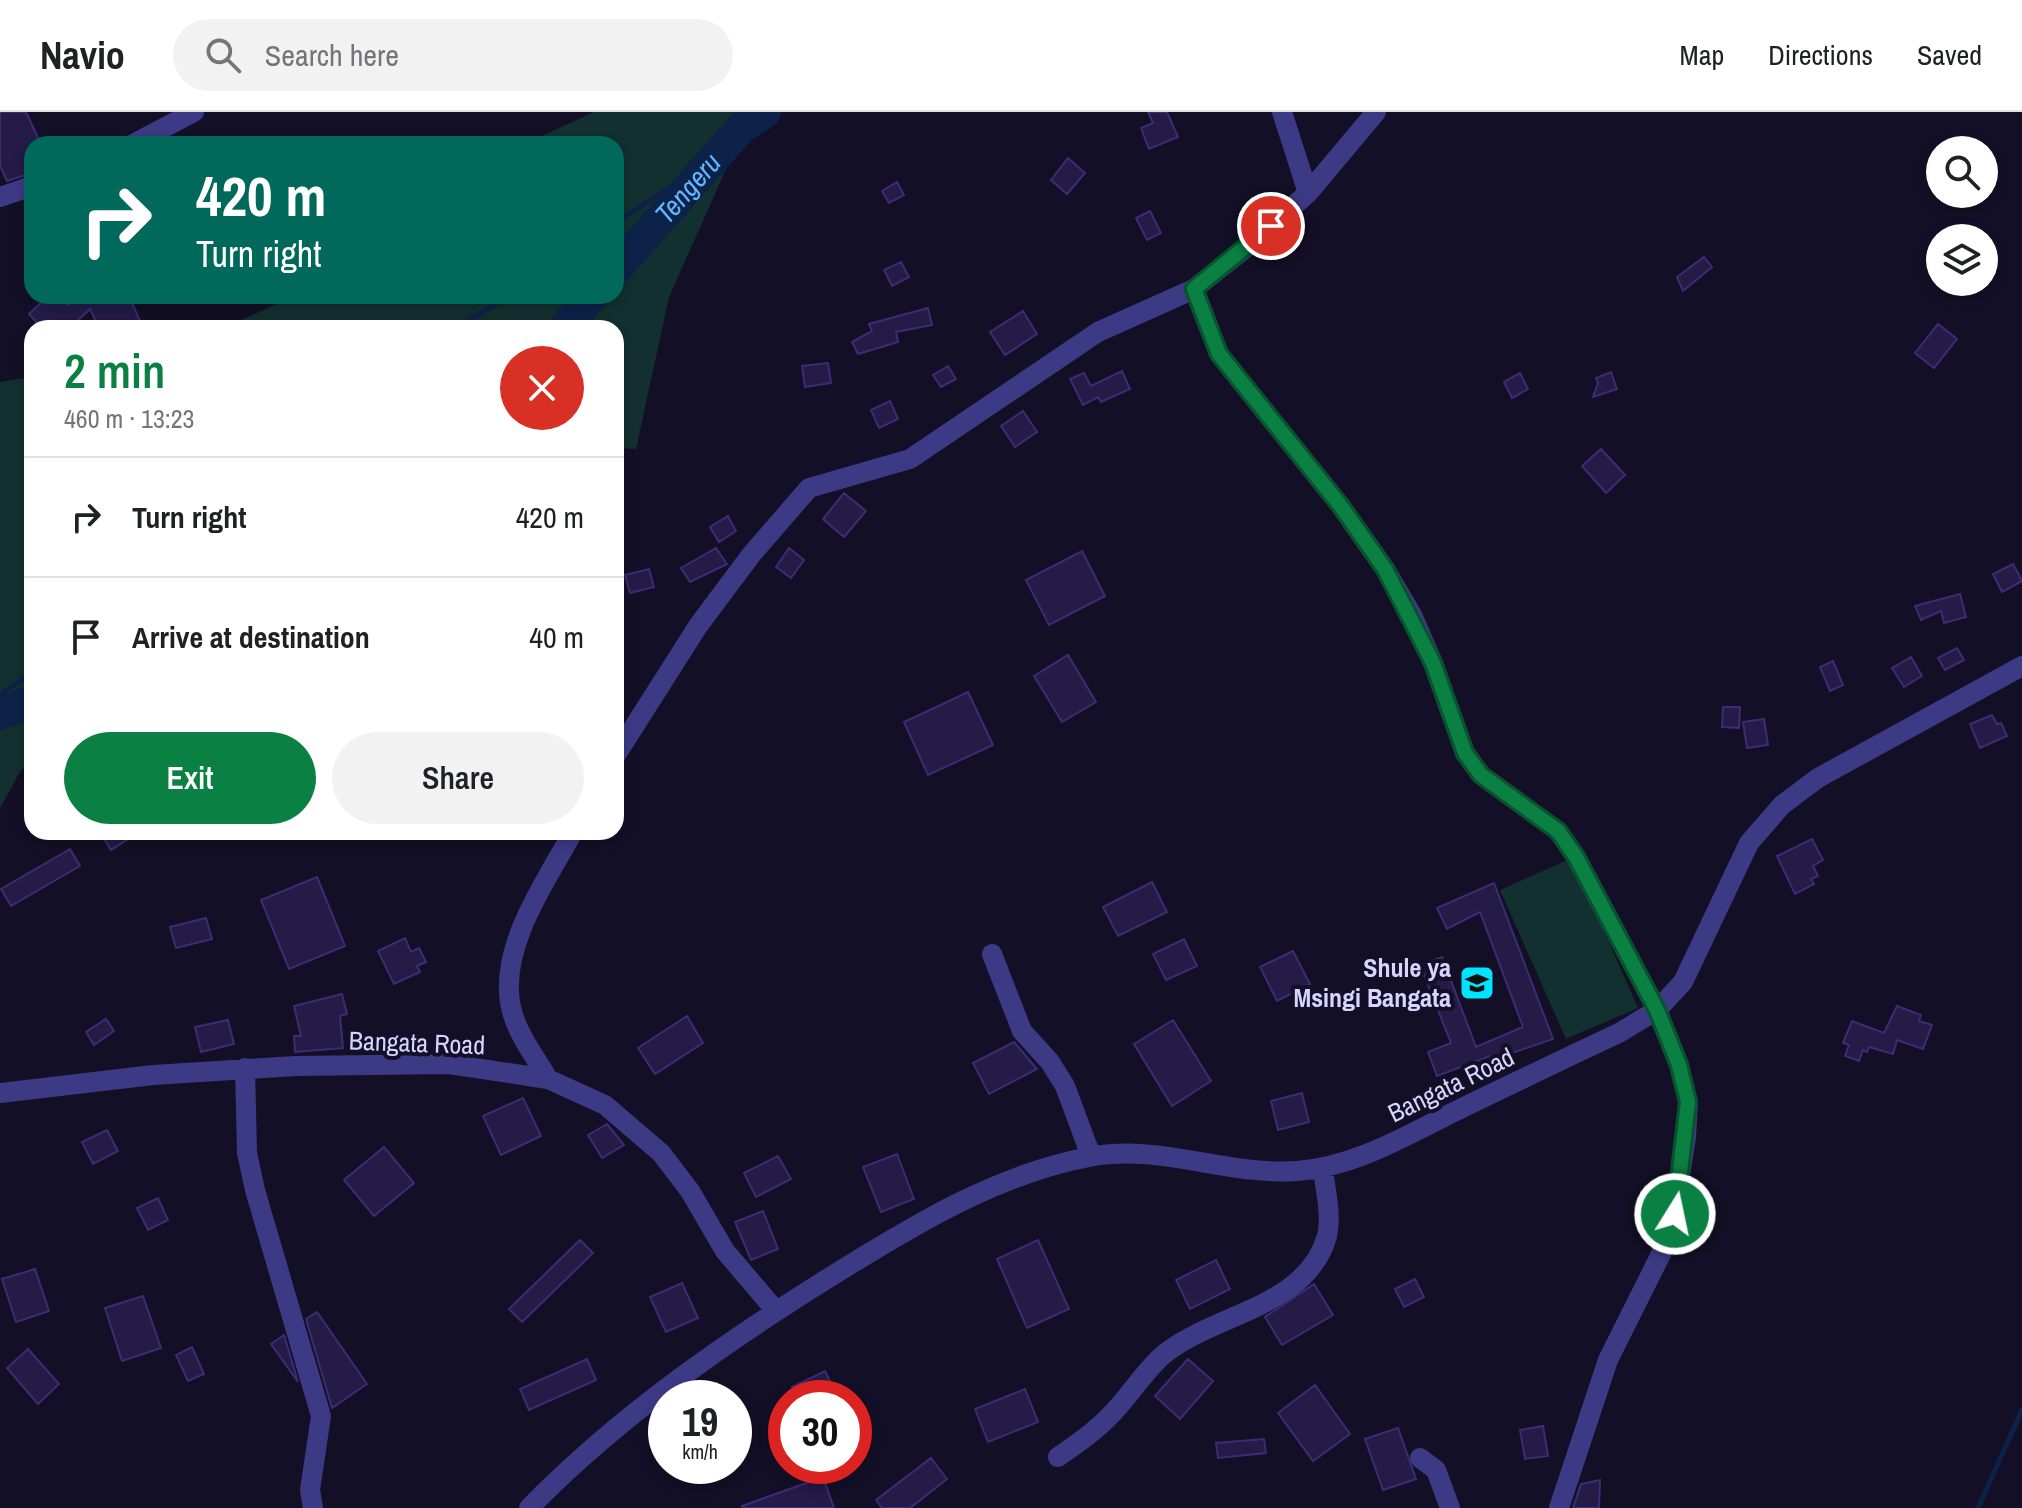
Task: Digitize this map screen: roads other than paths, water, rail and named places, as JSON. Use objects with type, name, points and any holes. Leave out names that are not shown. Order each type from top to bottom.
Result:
[{"type":"street","points":[[148,136],[194,112]]},
{"type":"street","points":[[1282,112],[1308,193]]},
{"type":"street","points":[[624,742],[698,626],[751,555],[809,488],[910,459],[1098,332],[1194,289],[1308,193],[1376,112]]},
{"type":"street","points":[[0,197],[24,189]]},
{"type":"street","points":[[1194,289],[1219,354],[1340,505],[1392,581],[1433,663],[1465,753],[1492,784],[1558,831],[1576,857],[1657,1010],[1679,1065],[1688,1102],[1679,1195],[1671,1234],[1608,1360],[1587,1413],[1559,1508]]},
{"type":"street","name":"Bangata Road","points":[[529,1508],[603,1438],[776,1311],[911,1227],[998,1185],[1091,1156],[1134,1155],[1283,1172],[1323,1169],[1369,1154],[1619,1033],[1671,998],[1692,967],[1749,843],[1782,805],[1818,778],[2022,666]]},
{"type":"street","points":[[548,1079],[521,1035],[510,1004],[509,978],[518,940],[569,840]]},
{"type":"street","points":[[992,954],[1022,1031],[1050,1062],[1065,1086],[1091,1156]]},
{"type":"street","name":"Bangata Road","points":[[0,1093],[245,1068],[449,1064],[548,1079],[605,1105],[661,1153],[690,1191],[725,1251],[776,1311]]},
{"type":"street","points":[[245,1068],[247,1153],[255,1190],[321,1416],[310,1490],[313,1508]]},
{"type":"street","points":[[1058,1457],[1083,1441],[1119,1407],[1163,1355],[1184,1340],[1283,1292],[1309,1270],[1327,1234],[1323,1169]]},
{"type":"street","points":[[1420,1458],[1436,1470],[1450,1508]]},
{"type":"waterway","name":"Tengeru","points":[[624,260],[742,127],[765,112]]},
{"type":"waterway","points":[[773,115],[777,112]]},
{"type":"waterway","points":[[624,218],[668,188]]},
{"type":"waterway","points":[[469,320],[496,304]]},
{"type":"waterway","name":"Tengeru","points":[[571,320],[585,304]]},
{"type":"waterway","points":[[0,695],[24,678]]},
{"type":"waterway","name":"Tengeru","points":[[0,714],[24,704]]},
{"type":"waterway","points":[[1978,1508],[2022,1410]]},
{"type":"place","name":"Shule ya Msingi Bangata","points":[[1477,983]]}]
